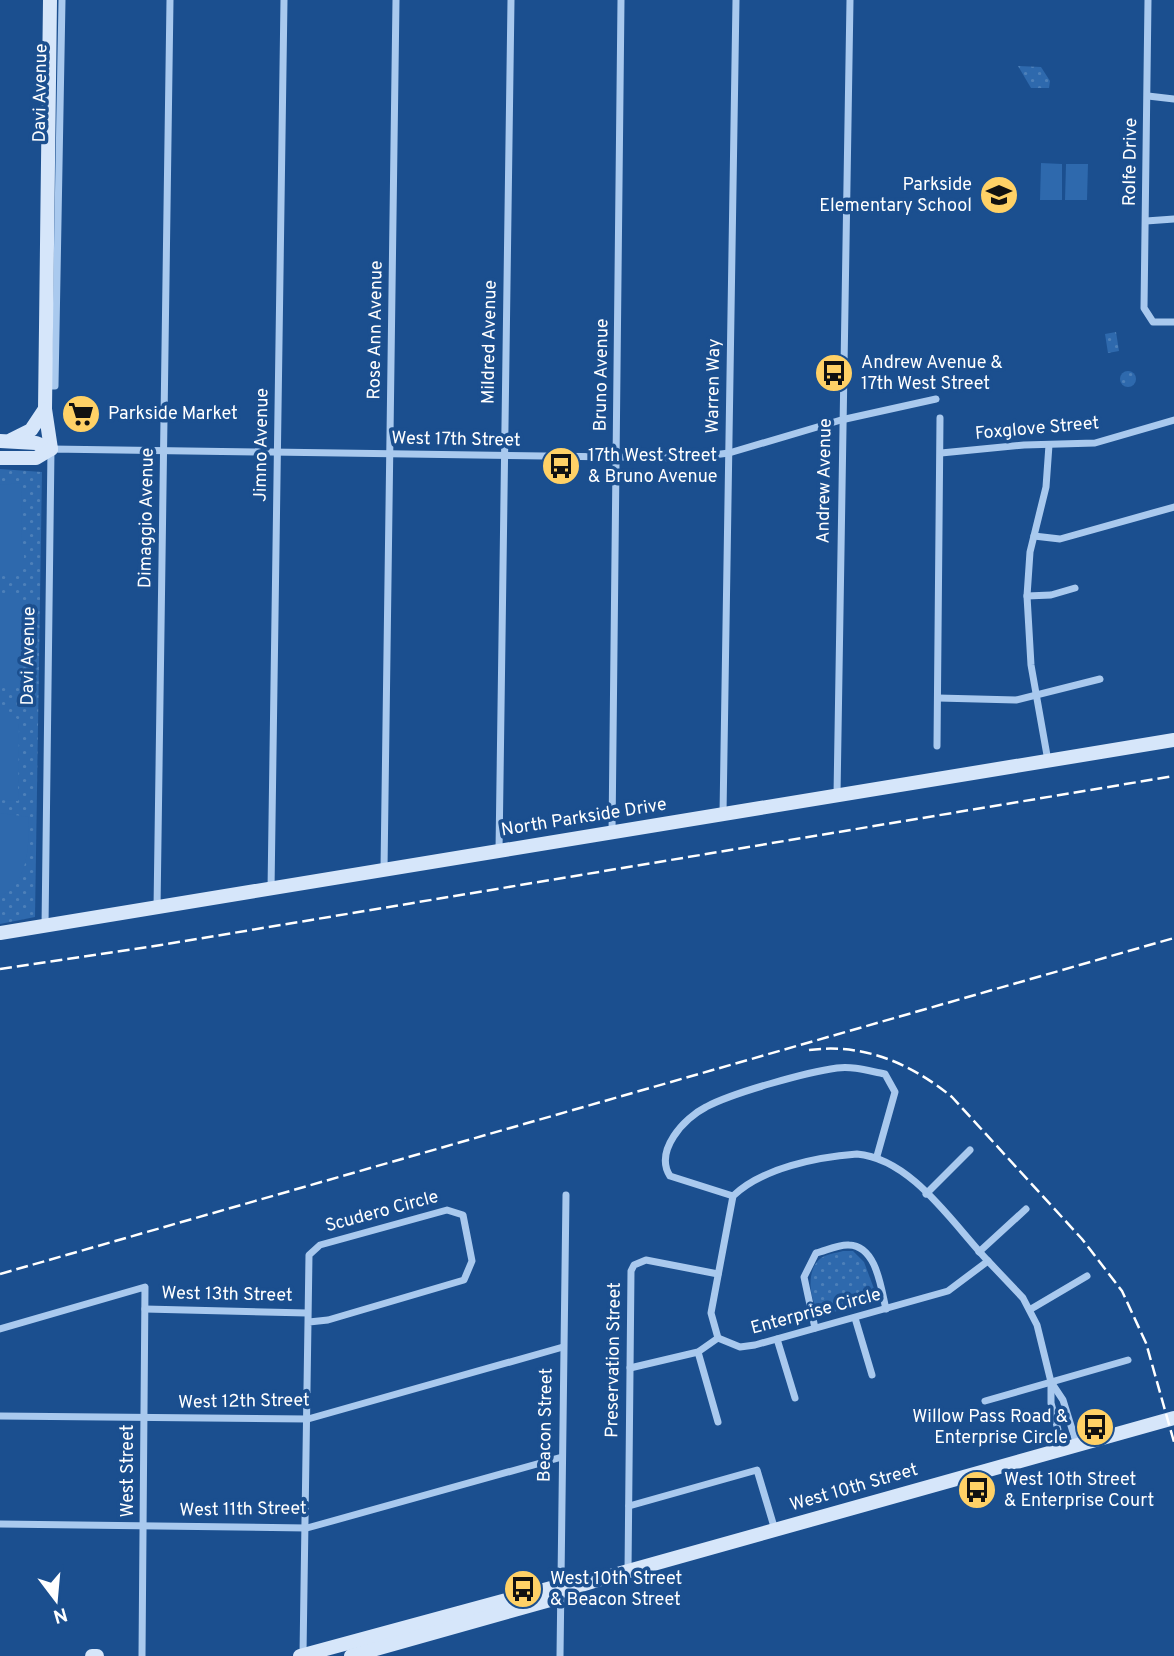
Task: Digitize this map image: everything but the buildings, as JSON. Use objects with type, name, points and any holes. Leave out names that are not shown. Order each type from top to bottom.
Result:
[{"type":"street","name":"Davi Avenue","points":[[45,928],[51,449],[45,410],[50,0]]},
{"type":"street","name":"Davi Avenue","points":[[45,386],[55,386],[62,0]]},
{"type":"street","name":"Dimaggio Avenue","points":[[157,910],[170,0]]},
{"type":"street","name":"Jimno Avenue","points":[[271,890],[285,0]]},
{"type":"street","name":"Rose Ann Avenue","points":[[384,871],[396,0]]},
{"type":"street","name":"Mildred Avenue","points":[[499,852],[511,0]]},
{"type":"street","name":"Bruno Avenue","points":[[612,834],[621,0]]},
{"type":"street","name":"Warren Way","points":[[723,814],[736,0]]},
{"type":"street","name":"Andrew Avenue","points":[[837,795],[841,420],[850,0]]},
{"type":"street","name":"Rolfe Drive","points":[[1148,0],[1144,309],[1153,322],[1174,322]]},
{"type":"street","points":[[1148,96],[1174,99]]},
{"type":"street","points":[[1146,221],[1174,219]]},
{"type":"street","name":"West 17th Street","points":[[51,449],[689,458],[729,453],[841,420],[936,399]]},
{"type":"street","points":[[4,441],[31,430],[45,410]]},
{"type":"street","points":[[937,746],[940,418]]},
{"type":"street","name":"Foxglove Street","points":[[941,453],[1095,443],[1174,420]]},
{"type":"street","points":[[4,441],[51,449]]},
{"type":"street","points":[[1048,761],[1027,635],[1027,571],[1046,487],[1049,445]]},
{"type":"street","points":[[0,458],[36,458],[51,449]]},
{"type":"street","points":[[1034,536],[1060,539],[1174,507]]},
{"type":"street","points":[[1027,596],[1051,595],[1075,588]]},
{"type":"street","points":[[938,698],[1016,699],[1038,696],[1100,679]]},
{"type":"street","name":"North Parkside Drive","points":[[0,933],[157,910],[1174,740]]},
{"type":"street","points":[[733,1196],[670,1176],[664,1164],[665,1154],[673,1138],[704,1108],[723,1099],[821,1071],[856,1068],[885,1074],[894,1084],[895,1092],[877,1156]]},
{"type":"street","points":[[926,1194],[970,1150]]},
{"type":"street","points":[[630,1368],[698,1352],[718,1338],[711,1313],[733,1196],[760,1176],[838,1156],[877,1156],[906,1171],[1031,1309],[1044,1348],[1051,1382],[1051,1403],[1070,1447]]},
{"type":"street","name":"Beacon Street","points":[[560,1656],[566,1195]]},
{"type":"street","points":[[979,1252],[1026,1209]]},
{"type":"street","name":"Scudero Circle","points":[[307,1313],[307,1261],[313,1248],[447,1210],[463,1215],[472,1261],[464,1280],[328,1320],[309,1322]]},
{"type":"street","points":[[816,1328],[804,1277],[816,1253],[849,1245],[860,1249],[876,1270],[886,1309]]},
{"type":"street","name":"Preservation Street","points":[[628,1571],[634,1265],[646,1260],[718,1274]]},
{"type":"street","name":"Enterprise Circle","points":[[718,1338],[740,1347],[855,1318],[948,1291],[988,1261]]},
{"type":"street","points":[[1031,1309],[1087,1276]]},
{"type":"street","name":"West Street","points":[[0,1329],[145,1287],[142,1656]]},
{"type":"street","name":"West 13th Street","points":[[145,1309],[307,1313]]},
{"type":"street","points":[[302,1656],[307,1528],[307,1313]]},
{"type":"street","points":[[855,1318],[872,1375]]},
{"type":"street","points":[[777,1339],[795,1398]]},
{"type":"street","name":"West 12th Street","points":[[0,1416],[308,1419],[563,1347]]},
{"type":"street","points":[[698,1352],[718,1422]]},
{"type":"street","points":[[985,1401],[1128,1360]]},
{"type":"street","points":[[1051,1382],[1063,1400],[1070,1447]]},
{"type":"street","name":"West 10th Street","points":[[351,1656],[550,1600],[561,1591],[628,1571],[1174,1418]]},
{"type":"street","name":"West 11th Street","points":[[0,1524],[307,1528],[562,1457]]},
{"type":"street","points":[[629,1506],[757,1470],[775,1530]]},
{"type":"street","name":"West 10th Street","points":[[302,1656],[551,1588],[561,1591]]},
{"type":"shaded area","points":[[1018,66],[1041,67],[1050,81],[1049,88],[1031,88]]},
{"type":"shaded area","points":[[1041,163],[1062,164],[1062,200],[1040,200]]},
{"type":"shaded area","points":[[1066,164],[1088,164],[1087,200],[1065,200]]},
{"type":"shaded area","points":[[1116,332],[1119,351],[1108,353],[1105,334]]},
{"type":"shaded area","points":[[1125,371],[1131,371],[1136,379],[1134,385],[1125,387],[1120,382],[1120,376]]},
{"type":"shaded area","points":[[0,469],[42,472],[35,917],[0,924]]},
{"type":"shaded area","points":[[22,483],[21,549],[24,549],[24,562],[11,574],[0,574],[0,485]]},
{"type":"shaded area","points":[[0,593],[10,593],[23,607],[19,687],[0,687]]},
{"type":"shaded area","points":[[0,713],[11,713],[19,721],[18,801],[0,800]]},
{"type":"shaded area","points":[[0,813],[29,817],[27,852],[22,872],[10,890],[0,897]]},
{"type":"shaded area","points":[[843,1251],[853,1251],[864,1262],[876,1294],[870,1302],[822,1315],[812,1295],[813,1270],[821,1258]]},
{"type":"railway","points":[[0,969],[161,945],[1174,776]]},
{"type":"railway","points":[[0,1274],[1174,938]]},
{"type":"railway","points":[[809,1050],[849,1050],[885,1058],[920,1074],[952,1097],[1082,1239],[1122,1291],[1146,1343],[1174,1442]]},
{"type":"place","name":"Parkside Elementary School","points":[[999,195]]},
{"type":"place","name":"Andrew Avenue & 17th West Street","points":[[834,373]]},
{"type":"place","name":"Parkside Market","points":[[81,414]]},
{"type":"place","name":"17th West Street & Bruno Avenue","points":[[561,466]]},
{"type":"place","name":"Willow Pass Road & Enterprise Circle","points":[[1095,1427]]},
{"type":"place","name":"West 10th Street & Enterprise Court","points":[[977,1490]]},
{"type":"place","name":"West 10th Street & Beacon Street","points":[[523,1589]]}]
